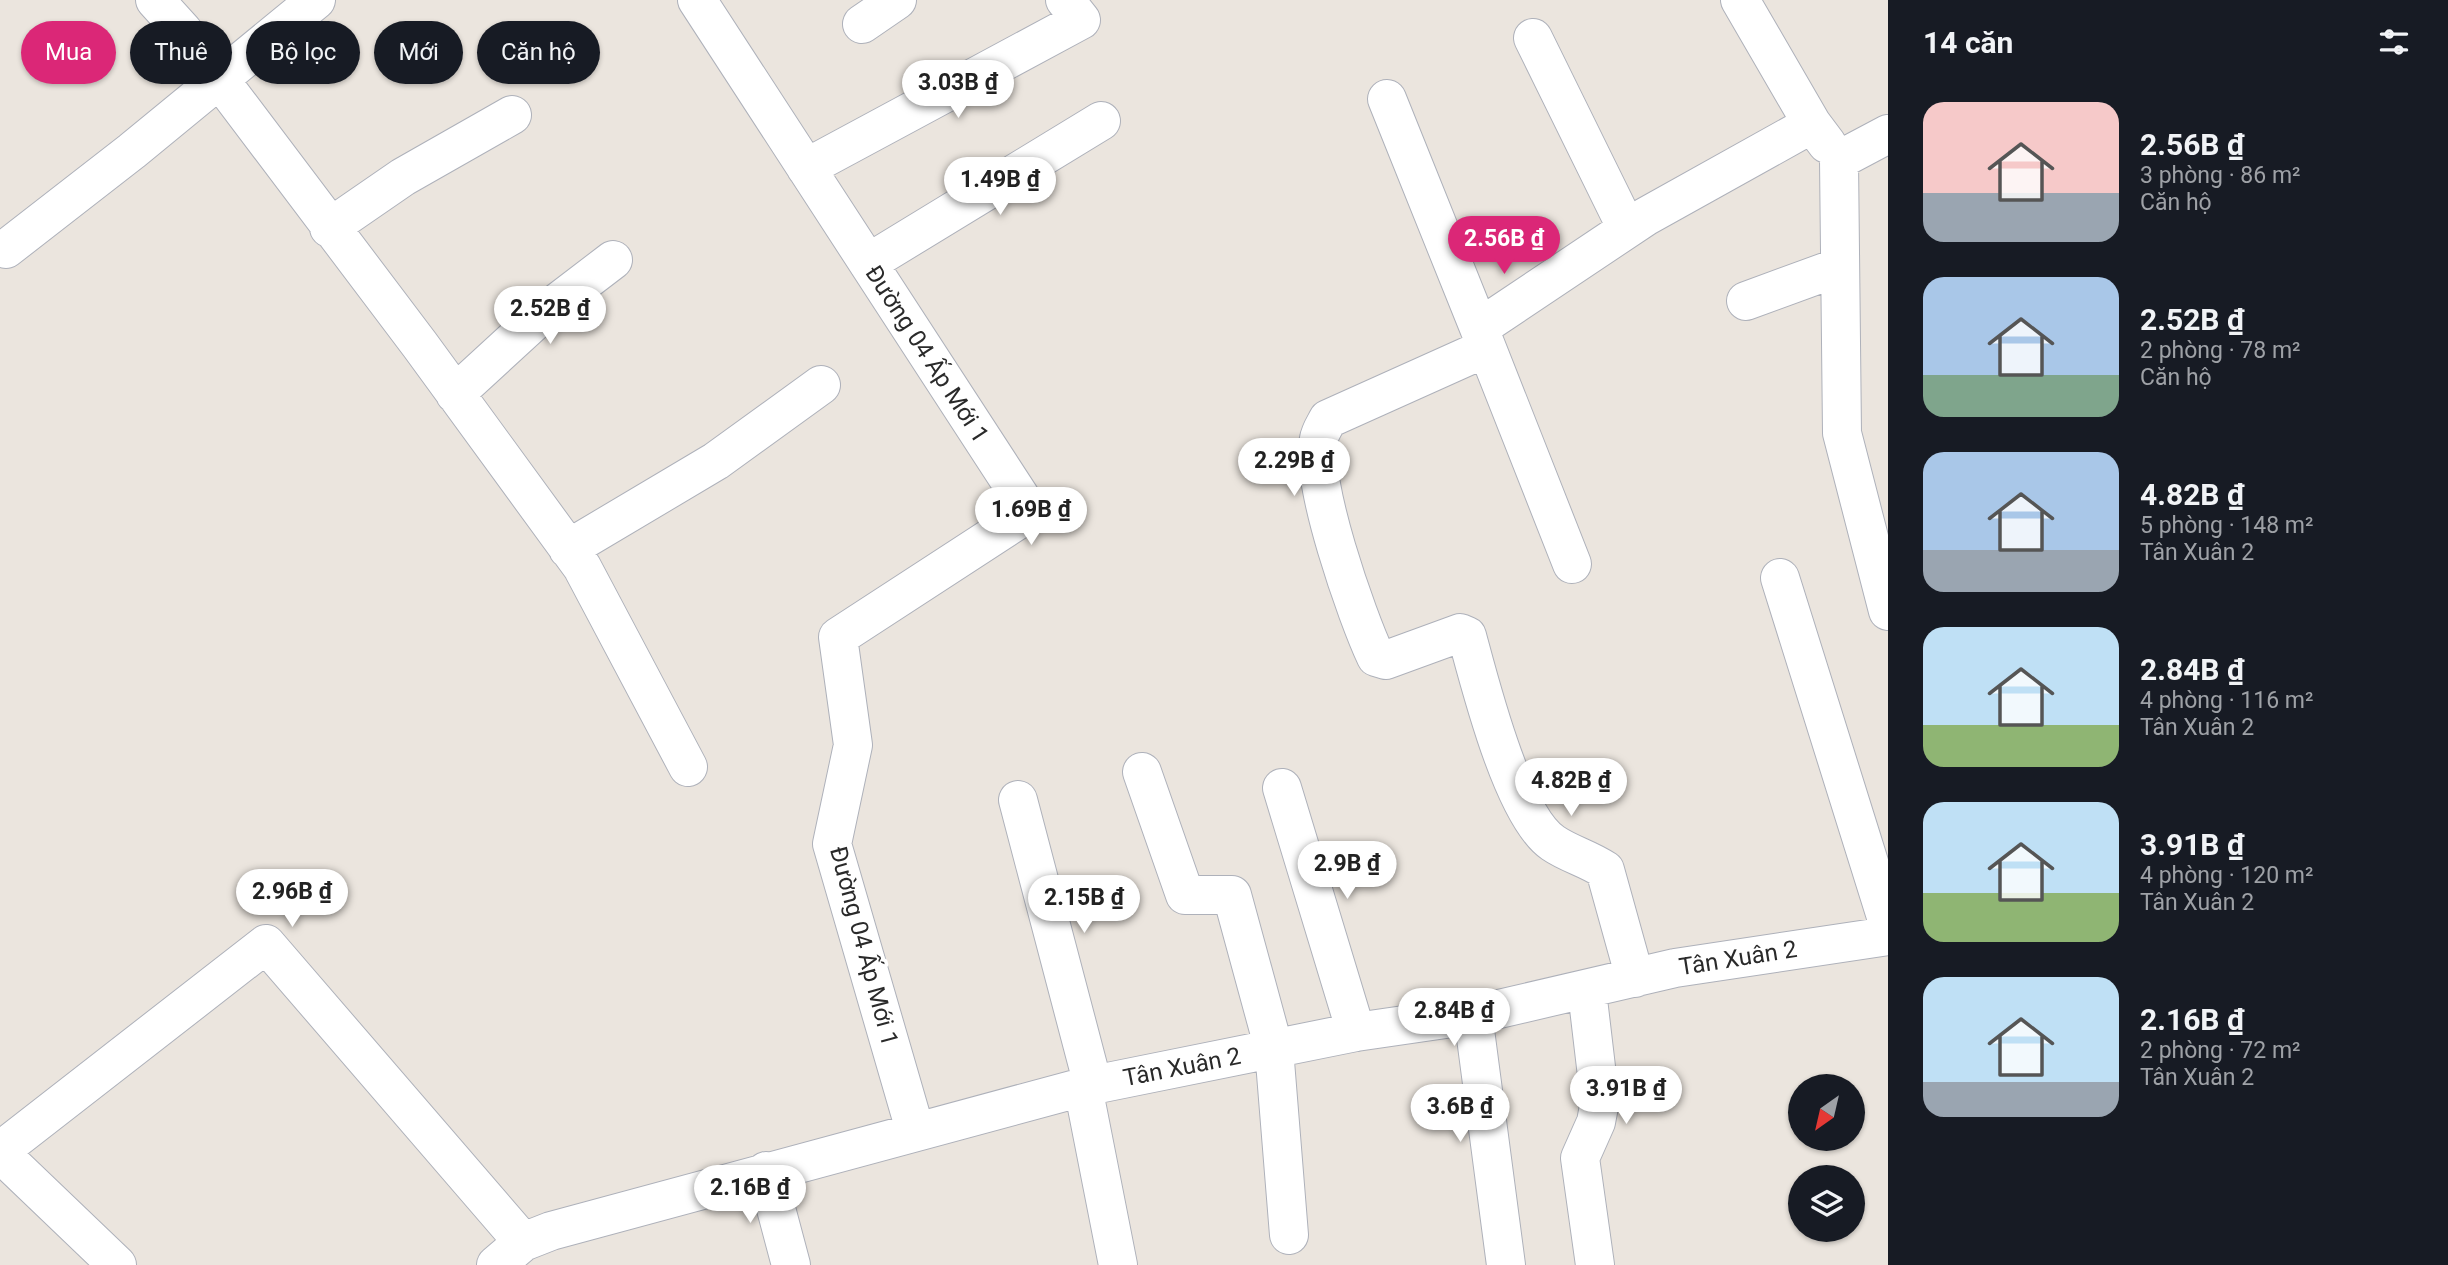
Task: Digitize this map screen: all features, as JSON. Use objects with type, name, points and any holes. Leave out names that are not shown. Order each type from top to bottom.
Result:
[{"type":"street","points":[[155,0],[172,21]]},
{"type":"street","points":[[232,69],[316,0]]},
{"type":"street","name":"Đường 04 Ấp Mới 1","points":[[697,0],[1030,512],[838,637],[853,745],[832,844],[915,1130]]},
{"type":"street","points":[[862,24],[897,0]]},
{"type":"street","points":[[806,168],[1081,20],[1065,0]]},
{"type":"street","points":[[1740,0],[1812,124],[1839,160],[1842,433],[1888,611]]},
{"type":"street","points":[[1532,38],[1627,229]]},
{"type":"street","points":[[6,249],[214,84]]},
{"type":"street","points":[[222,84],[582,568],[688,767]]},
{"type":"street","points":[[1387,99],[1572,564]]},
{"type":"street","points":[[329,228],[403,177],[512,115]]},
{"type":"street","points":[[868,263],[1101,121]]},
{"type":"street","points":[[1635,978],[1605,870],[1553,842],[1530,816],[1495,736],[1467,636],[1460,633],[1386,660],[1376,657],[1326,513],[1319,472],[1318,439],[1328,419],[1482,338],[1627,229],[1812,124]]},
{"type":"street","points":[[1839,160],[1888,134]]},
{"type":"street","points":[[455,394],[541,314],[613,260]]},
{"type":"street","points":[[1746,300],[1839,267]]},
{"type":"street","points":[[568,549],[716,460],[821,385]]},
{"type":"street","points":[[1780,578],[1888,923]]},
{"type":"street","points":[[1142,772],[1185,895],[1232,895],[1274,1049],[1289,1235]]},
{"type":"street","points":[[1282,788],[1356,1032]]},
{"type":"street","points":[[1018,800],[1088,1086],[1118,1265]]},
{"type":"street","name":"Tân Xuân 2","points":[[509,1253],[551,1231],[915,1130],[1088,1086],[1356,1032],[1473,1016],[1675,968],[1888,936]]},
{"type":"street","points":[[117,1265],[0,1152],[266,944],[509,1253]]},
{"type":"street","points":[[1587,991],[1600,1101],[1596,1122],[1580,1158],[1595,1265]]},
{"type":"street","points":[[1473,1016],[1506,1265]]},
{"type":"street","points":[[766,1171],[791,1265]]}]
